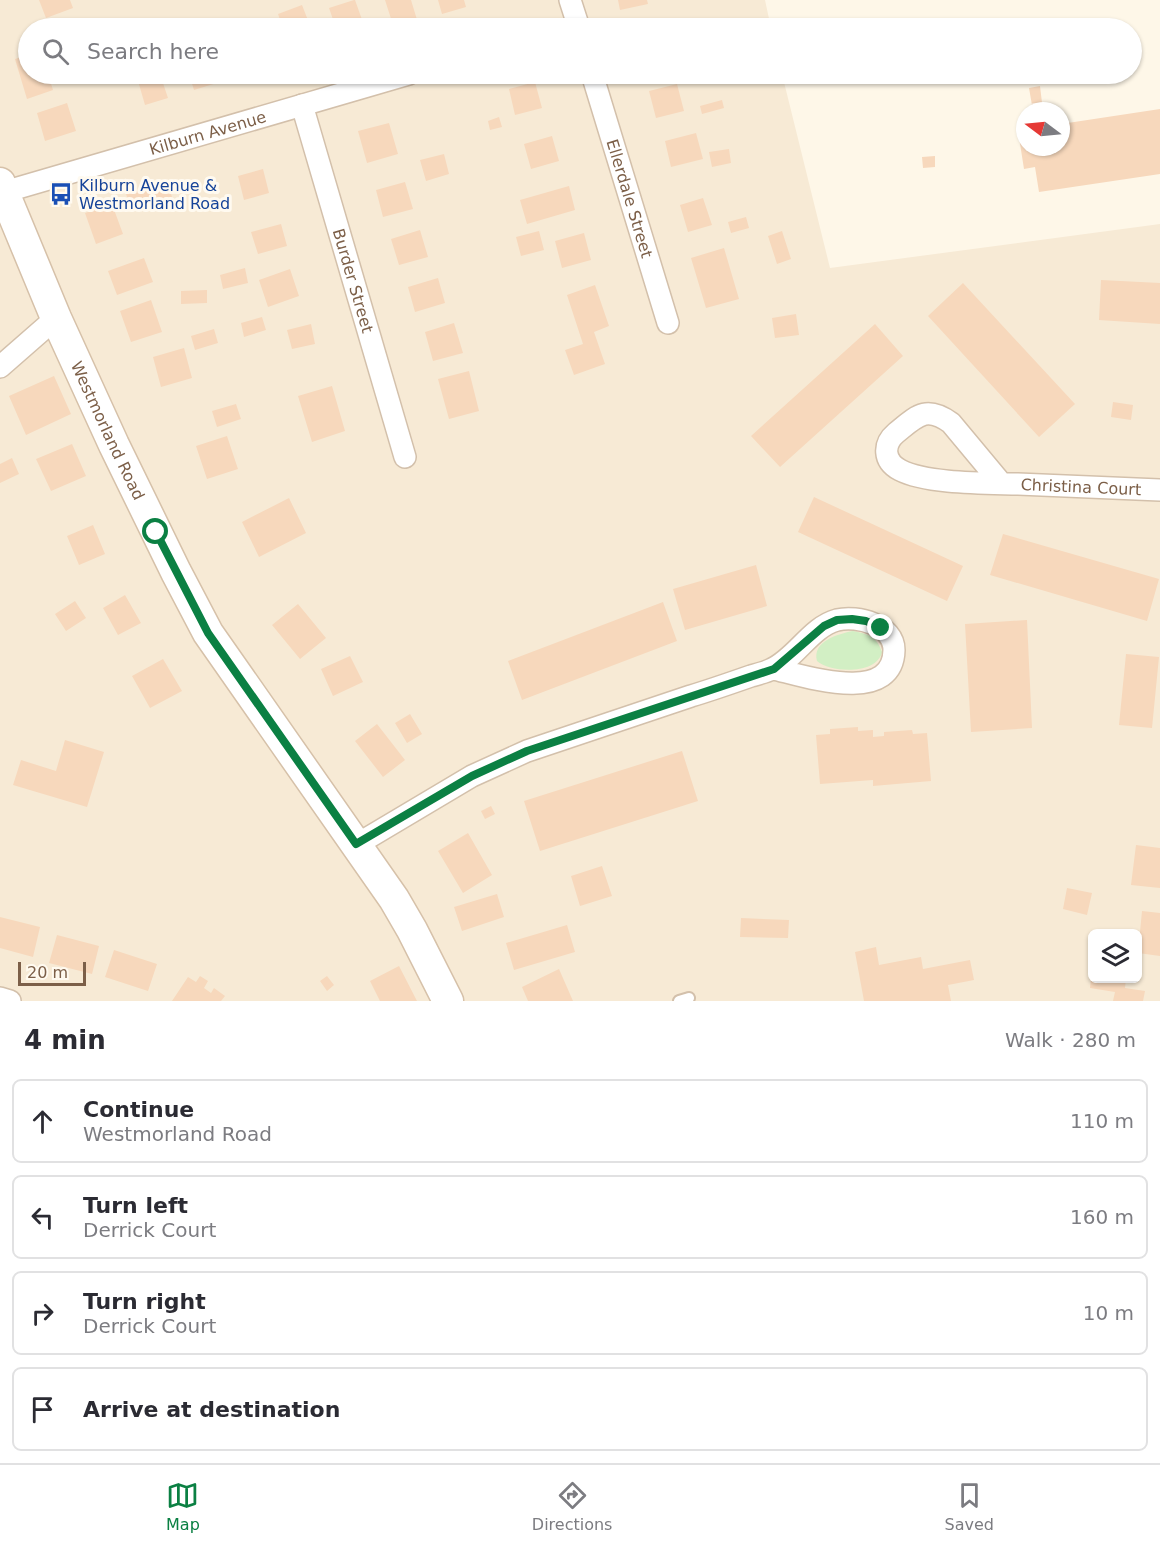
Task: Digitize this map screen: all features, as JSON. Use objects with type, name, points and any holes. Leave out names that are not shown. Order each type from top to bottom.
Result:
[{"type":"street","points":[[570,0],[572,18]]},
{"type":"street","name":"Kilburn Avenue","points":[[2,188],[375,84]]},
{"type":"street","name":"Ellerdale Street","points":[[595,84],[668,323]]},
{"type":"street","name":"Burder Street","points":[[302,105],[405,457]]},
{"type":"street","name":"Westmorland Road","points":[[2,188],[56,318],[142,504],[208,633],[404,914],[448,1001]]},
{"type":"street","points":[[0,367],[56,318]]},
{"type":"street","name":"Christina Court","points":[[1001,483],[951,423],[941,416],[930,413],[919,414],[890,439],[886,451],[889,460],[899,470],[934,480],[1001,483],[1160,490]]},
{"type":"street","points":[[356,844],[472,776],[516,755],[774,669],[824,626],[837,620],[866,621],[881,628],[891,637],[894,649],[892,665],[881,677],[860,683],[834,683],[774,669]]},
{"type":"street","points":[[0,998],[10,1001]]},
{"type":"shaded area","points":[[0,0],[765,0],[769,18],[18,18],[18,84],[784,84],[830,268],[1160,224],[1160,1001],[0,1001]]},
{"type":"green space","points":[[853,631],[874,639],[880,647],[882,652],[872,665],[853,670],[832,668],[817,661],[816,654],[822,644],[840,634]]},
{"type":"building","points":[[39,0],[70,0],[73,8],[46,18]]},
{"type":"building","points":[[355,0],[361,18],[332,18],[329,8]]},
{"type":"building","points":[[385,0],[411,0],[416,18],[391,18]]},
{"type":"building","points":[[438,0],[464,0],[466,7],[442,14]]},
{"type":"building","points":[[618,0],[647,0],[648,4],[620,10]]},
{"type":"building","points":[[302,5],[307,18],[279,18],[278,14]]},
{"type":"building","points":[[22,84],[51,84],[53,90],[27,99]]},
{"type":"building","points":[[139,84],[163,84],[168,98],[145,105]]},
{"type":"building","points":[[192,84],[214,84],[194,90]]},
{"type":"building","points":[[536,84],[542,108],[515,115],[509,89]]},
{"type":"building","points":[[677,84],[684,111],[656,118],[649,91]]},
{"type":"building","points":[[1040,86],[1042,102],[1031,102],[1029,88]]},
{"type":"building","points":[[722,100],[724,108],[702,114],[700,106]]},
{"type":"building","points":[[67,103],[76,131],[45,141],[37,113]]},
{"type":"building","points":[[1160,109],[1160,174],[1039,192],[1035,167],[1024,169],[1022,156],[1070,156],[1070,123]]},
{"type":"building","points":[[499,117],[502,127],[490,130],[488,121]]},
{"type":"building","points":[[389,123],[398,154],[367,163],[358,131]]},
{"type":"building","points":[[696,133],[703,159],[671,167],[665,141]]},
{"type":"building","points":[[552,136],[559,161],[531,169],[524,144]]},
{"type":"building","points":[[729,149],[731,163],[712,167],[709,152]]},
{"type":"building","points":[[444,154],[449,174],[426,181],[420,160]]},
{"type":"building","points":[[935,156],[935,167],[923,168],[922,157]]},
{"type":"building","points":[[263,169],[269,193],[244,200],[238,176]]},
{"type":"building","points":[[167,181],[172,197],[132,210],[126,194]]},
{"type":"building","points":[[405,182],[413,209],[383,217],[376,190]]},
{"type":"building","points":[[569,186],[575,210],[527,224],[520,200]]},
{"type":"building","points":[[703,198],[712,225],[688,232],[680,205]]},
{"type":"building","points":[[112,204],[123,234],[96,244],[85,213]]},
{"type":"building","points":[[746,217],[749,228],[731,233],[728,222]]},
{"type":"building","points":[[281,224],[287,246],[258,254],[251,232]]},
{"type":"building","points":[[420,230],[428,257],[399,265],[391,239]]},
{"type":"building","points":[[539,231],[544,250],[521,256],[516,237]]},
{"type":"building","points":[[782,231],[791,259],[777,264],[768,236]]},
{"type":"building","points":[[584,233],[591,260],[562,268],[555,241]]},
{"type":"building","points":[[724,248],[739,299],[706,308],[691,258]]},
{"type":"building","points":[[144,258],[153,282],[117,295],[108,271]]},
{"type":"building","points":[[245,268],[248,283],[223,289],[220,275]]},
{"type":"building","points":[[290,269],[299,296],[268,307],[259,280]]},
{"type":"building","points":[[438,278],[445,303],[415,312],[408,287]]},
{"type":"building","points":[[1101,280],[1160,283],[1160,324],[1099,320]]},
{"type":"building","points":[[963,283],[1075,404],[1039,437],[928,316]]},
{"type":"building","points":[[595,285],[609,326],[594,332],[605,364],[574,375],[565,350],[583,344],[567,295]]},
{"type":"building","points":[[207,290],[207,303],[181,304],[181,291]]},
{"type":"building","points":[[151,300],[162,332],[131,342],[120,311]]},
{"type":"building","points":[[796,314],[799,335],[775,338],[772,318]]},
{"type":"building","points":[[262,317],[266,330],[244,337],[241,323]]},
{"type":"building","points":[[454,323],[463,353],[433,361],[425,332]]},
{"type":"building","points":[[311,324],[315,344],[292,349],[287,330]]},
{"type":"building","points":[[875,324],[903,356],[780,467],[751,436]]},
{"type":"building","points":[[214,329],[218,343],[195,350],[191,336]]},
{"type":"building","points":[[184,348],[192,378],[161,387],[153,357]]},
{"type":"building","points":[[469,371],[479,411],[449,419],[438,379]]},
{"type":"building","points":[[54,376],[71,414],[26,435],[9,396]]},
{"type":"building","points":[[332,386],[345,431],[312,442],[298,396]]},
{"type":"building","points":[[1113,402],[1133,405],[1131,420],[1111,417]]},
{"type":"building","points":[[236,404],[241,419],[217,427],[212,411]]},
{"type":"building","points":[[227,436],[238,469],[207,479],[196,446]]},
{"type":"building","points":[[72,444],[86,476],[51,491],[36,459]]},
{"type":"building","points":[[12,458],[19,474],[0,483],[0,464]]},
{"type":"building","points":[[814,497],[963,566],[947,601],[798,532]]},
{"type":"building","points":[[289,498],[306,533],[259,557],[242,522]]},
{"type":"building","points":[[93,525],[105,554],[79,565],[67,536]]},
{"type":"building","points":[[1003,534],[1159,579],[1147,621],[990,575]]},
{"type":"building","points":[[756,565],[767,606],[685,630],[673,589]]},
{"type":"building","points":[[125,595],[141,623],[118,635],[103,608]]},
{"type":"building","points":[[75,601],[86,618],[66,631],[55,614]]},
{"type":"building","points":[[663,602],[677,641],[522,700],[508,661]]},
{"type":"building","points":[[298,604],[326,638],[300,659],[272,625]]},
{"type":"building","points":[[1027,620],[1032,728],[971,732],[965,624]]},
{"type":"building","points":[[1126,654],[1159,657],[1152,728],[1119,725]]},
{"type":"building","points":[[350,656],[363,682],[333,696],[321,669]]},
{"type":"building","points":[[163,659],[182,691],[150,708],[132,676]]},
{"type":"building","points":[[410,714],[422,734],[407,743],[395,723]]},
{"type":"building","points":[[377,724],[405,760],[383,777],[355,741]]},
{"type":"building","points":[[858,727],[858,731],[873,730],[873,737],[884,736],[884,732],[912,730],[913,734],[927,733],[931,781],[873,786],[873,780],[820,784],[816,735],[830,734],[830,729]]},
{"type":"building","points":[[65,740],[104,752],[87,807],[13,785],[21,760],[56,771]]},
{"type":"building","points":[[682,751],[698,801],[540,851],[524,801]]},
{"type":"building","points":[[491,806],[495,814],[485,819],[481,811]]},
{"type":"building","points":[[468,833],[492,875],[463,893],[438,851]]},
{"type":"building","points":[[1136,845],[1160,848],[1160,888],[1131,885]]},
{"type":"building","points":[[602,866],[612,896],[580,906],[571,876]]},
{"type":"building","points":[[1067,888],[1092,893],[1087,915],[1063,909]]},
{"type":"building","points":[[497,894],[504,917],[462,931],[454,907]]},
{"type":"building","points":[[1142,911],[1160,913],[1160,956],[1142,954]]},
{"type":"building","points":[[0,917],[40,927],[33,957],[0,948]]},
{"type":"building","points":[[741,918],[789,920],[788,938],[740,937]]},
{"type":"building","points":[[567,925],[575,952],[514,970],[506,943]]},
{"type":"building","points":[[57,935],[99,946],[92,974],[49,963]]},
{"type":"building","points":[[876,947],[879,965],[921,957],[923,969],[970,960],[974,980],[948,985],[951,1001],[864,1001],[855,952]]},
{"type":"building","points":[[114,950],[157,964],[148,991],[105,977]]},
{"type":"building","points":[[399,966],[417,1001],[380,1001],[370,981]]},
{"type":"building","points":[[559,969],[573,1001],[528,1001],[522,987]]},
{"type":"building","points":[[200,976],[208,981],[204,988],[211,993],[214,988],[225,996],[221,1001],[172,1001],[188,977],[196,982]]},
{"type":"building","points":[[327,976],[334,985],[327,991],[320,981]]},
{"type":"building","points":[[1090,983],[1126,983],[1125,988],[1145,991],[1143,1001],[1113,1001],[1115,992],[1090,988]]},
{"type":"place","name":"Kilburn Avenue & Westmorland Road","points":[[61,194]]},
{"type":"route","points":[[156,532],[208,633],[356,844],[495,764],[527,751],[774,669],[824,626],[837,620],[866,621],[881,628]]}]
